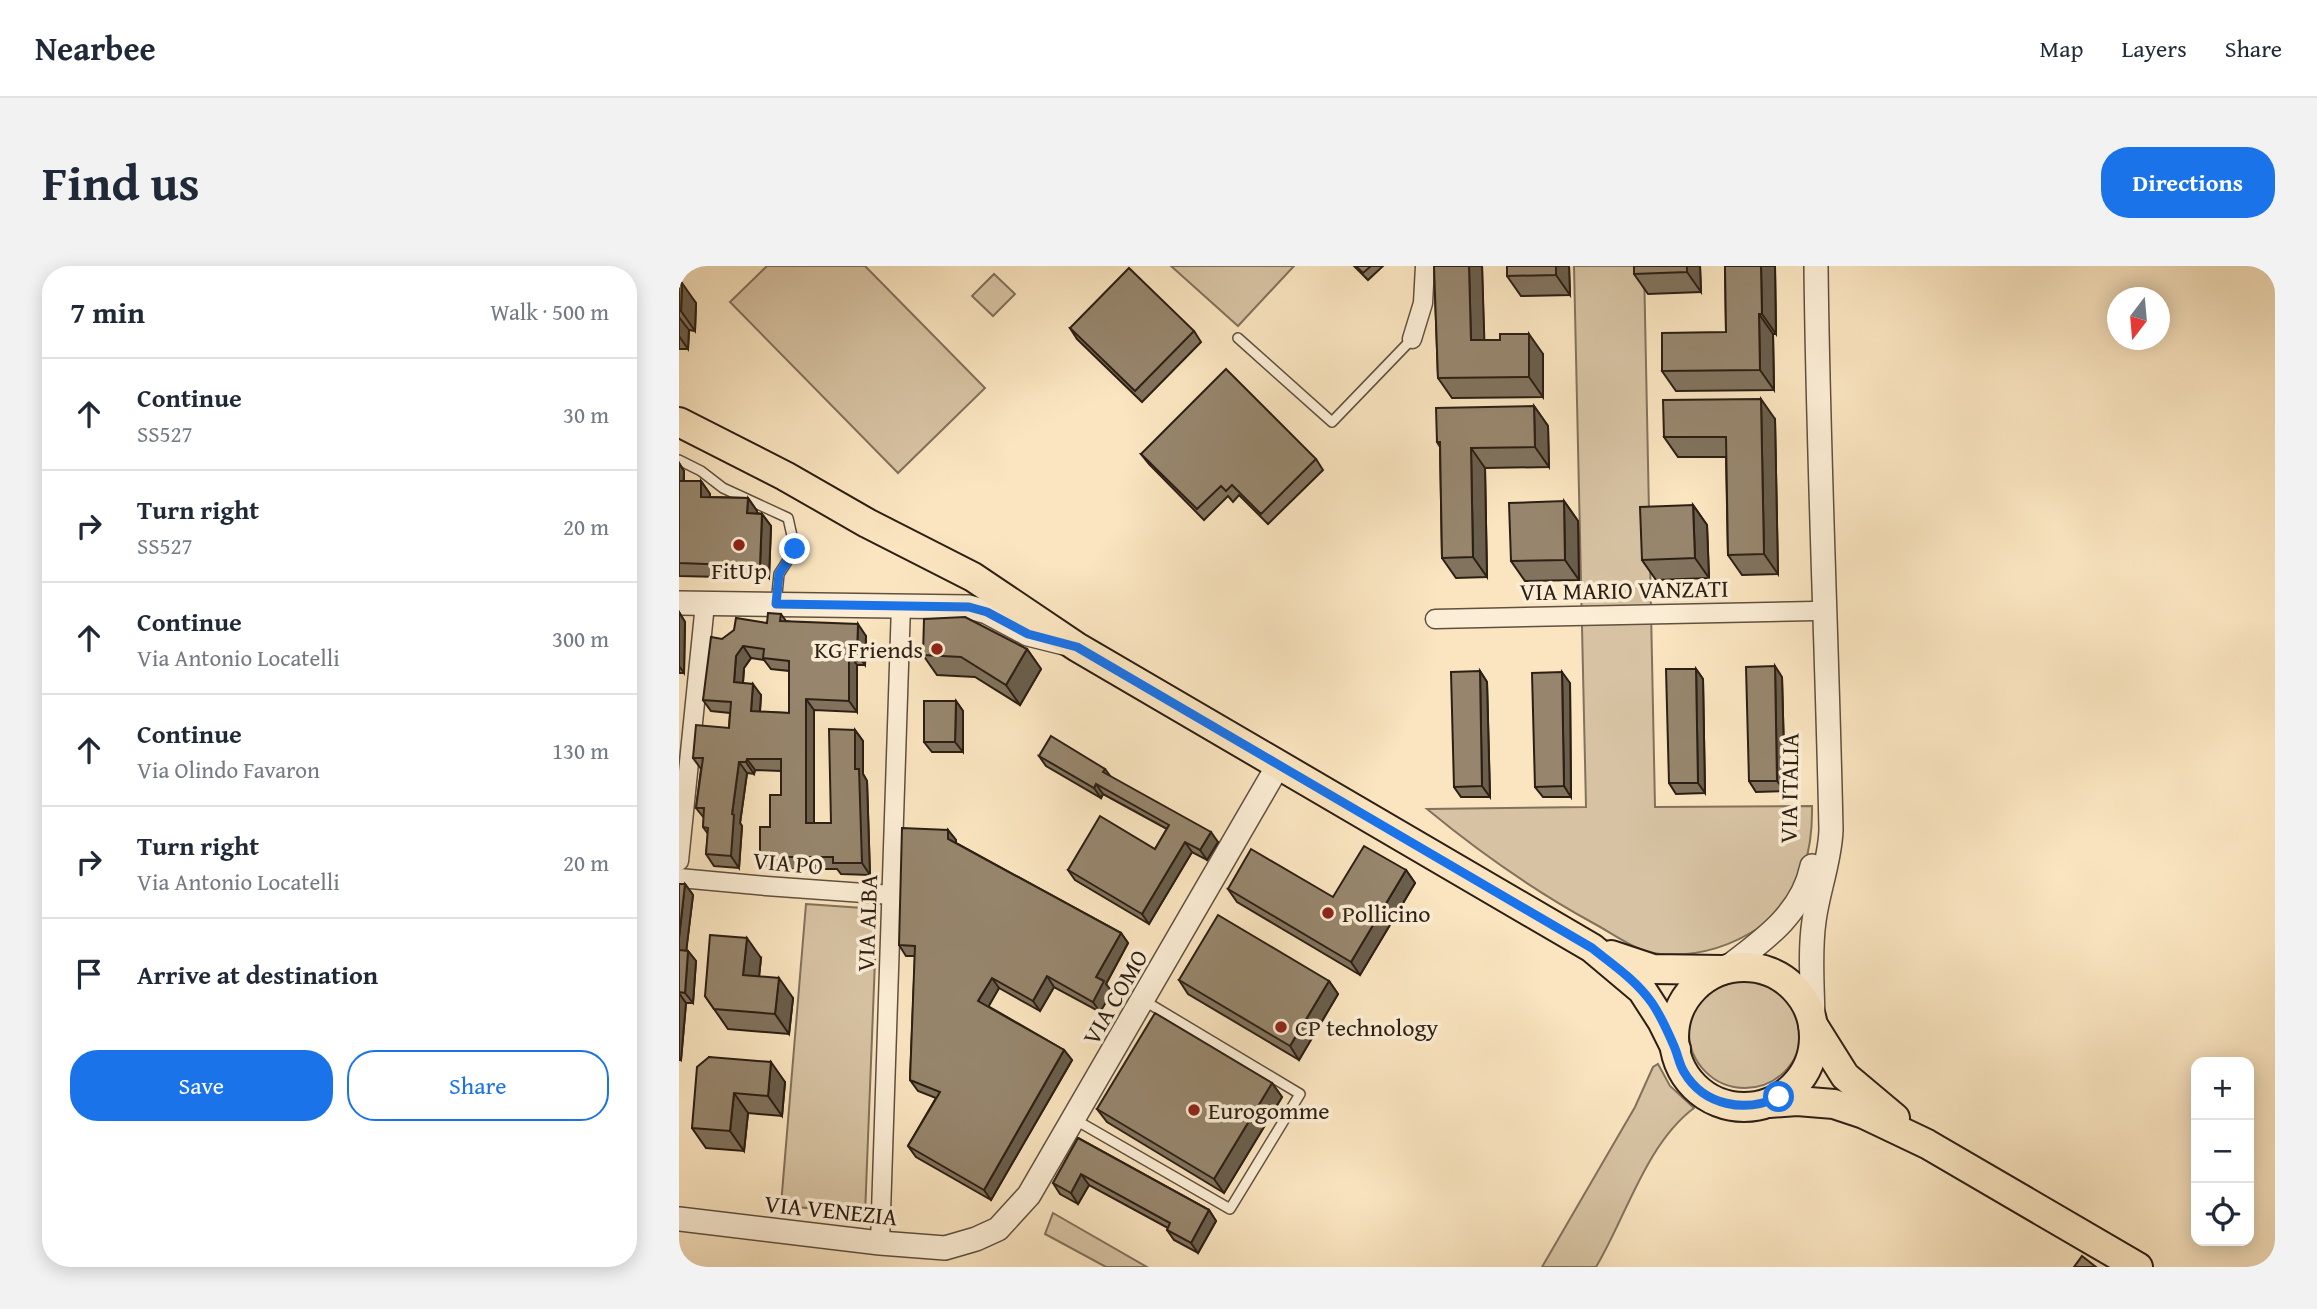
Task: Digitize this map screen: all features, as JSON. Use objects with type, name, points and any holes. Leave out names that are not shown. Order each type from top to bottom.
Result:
[{"type":"main road","points":[[679,403],[729,434],[785,476]]},
{"type":"main road","points":[[679,422],[973,577],[1067,641],[1592,948],[1653,970],[1724,970]]},
{"type":"main road","points":[[1592,948],[1642,990],[1658,1014],[1686,1075],[1707,1096],[1734,1105],[1753,1106],[1797,1101],[1834,1104],[1864,1114],[1927,1144],[2138,1267]]},
{"type":"main road","points":[[1676,1049],[1675,1025],[1685,999],[1701,982],[1736,967],[1755,968],[1783,978],[1803,999],[1813,1025],[1845,1076],[1927,1144]]},
{"type":"main road","points":[[1767,1103],[1789,1091],[1805,1071],[1813,1047],[1813,1025]]},
{"type":"street","points":[[1412,339],[1423,303],[1425,266]]},
{"type":"street","name":"VIA ITALIA","points":[[1813,267],[1831,846],[1814,920],[1813,1025]]},
{"type":"street","name":"VIA ITALIA","points":[[1724,970],[1781,925],[1800,901],[1811,872],[1817,845],[1813,267]]},
{"type":"street","name":"VIA ITALIA","points":[[1814,611],[1819,603],[1818,561],[1821,546]]},
{"type":"street","points":[[679,603],[969,607],[987,612],[1028,634],[1067,641]]},
{"type":"street","points":[[679,861],[705,604]]},
{"type":"street","name":"VIA ALBA","points":[[880,1243],[901,605]]},
{"type":"street","name":"VIA ITALIA","points":[[1814,611],[1822,630],[1823,669],[1828,690]]},
{"type":"street","name":"VIA MARIO VANZATI","points":[[1435,619],[1814,611]]},
{"type":"street","name":"VIA COMO","points":[[976,1239],[998,1229],[1029,1195],[1279,764]]},
{"type":"street","name":"VIA PO","points":[[679,878],[892,895]]},
{"type":"street","name":"VIA VENEZIA","points":[[679,1219],[945,1248],[976,1239]]},
{"type":"lane","points":[[1238,338],[1332,422],[1412,339]]},
{"type":"lane","points":[[679,460],[701,471],[723,488],[788,518],[795,549],[779,574],[776,604]]},
{"type":"lane","points":[[1074,1119],[1230,1209],[1300,1094],[1143,1000]]},
{"type":"shaded area","points":[[767,266],[865,266],[985,388],[898,473],[730,302]]},
{"type":"shaded area","points":[[1171,266],[1294,266],[1238,326]]},
{"type":"shaded area","points":[[1574,266],[1644,266],[1655,807],[1812,806],[1807,858],[1795,889],[1786,903],[1749,934],[1700,952],[1660,954],[1625,942],[1528,884],[1427,809],[1586,807]]},
{"type":"shaded area","points":[[994,274],[1015,294],[993,316],[972,296]]},
{"type":"shaded area","points":[[806,904],[877,909],[865,1215],[781,1205]]},
{"type":"shaded area","points":[[1745,976],[1767,980],[1785,992],[1797,1010],[1801,1032],[1797,1054],[1785,1072],[1767,1084],[1745,1088],[1723,1084],[1705,1072],[1693,1054],[1689,1032],[1693,1010],[1705,992],[1723,980]]},
{"type":"shaded area","points":[[1658,1064],[1670,1086],[1694,1108],[1677,1123],[1650,1161],[1596,1267],[1542,1267],[1635,1107],[1653,1067]]},
{"type":"shaded area","points":[[1053,1213],[1147,1267],[1106,1267],[1045,1234]]},
{"type":"building","points":[[1356,266],[1371,266],[1363,273]]},
{"type":"building","points":[[1434,266],[1469,266],[1471,340],[1500,340],[1500,334],[1529,334],[1529,377],[1438,378]]},
{"type":"building","points":[[1507,266],[1556,266],[1556,275],[1507,276]]},
{"type":"building","points":[[1634,266],[1687,266],[1687,272],[1634,274]]},
{"type":"building","points":[[1725,266],[1761,266],[1760,370],[1662,371],[1662,333],[1726,332]]},
{"type":"building","points":[[1129,268],[1194,331],[1135,391],[1070,328]]},
{"type":"building","points":[[679,283],[682,283],[681,311],[679,311]]},
{"type":"building","points":[[1226,369],[1316,459],[1261,514],[1232,485],[1226,491],[1221,486],[1197,509],[1141,454]]},
{"type":"building","points":[[1761,399],[1764,554],[1728,555],[1726,437],[1664,437],[1663,400]]},
{"type":"building","points":[[1534,406],[1535,447],[1471,448],[1473,557],[1442,558],[1440,442],[1437,442],[1436,408]]},
{"type":"building","points":[[679,481],[701,481],[701,497],[748,498],[747,513],[762,514],[760,566],[679,563]]},
{"type":"building","points":[[1564,501],[1565,560],[1511,561],[1509,503]]},
{"type":"building","points":[[1693,505],[1695,558],[1642,560],[1640,507]]},
{"type":"building","points":[[768,613],[781,614],[780,621],[858,624],[857,654],[849,653],[849,701],[806,699],[806,823],[831,823],[829,729],[855,730],[862,863],[833,863],[833,857],[760,857],[760,827],[770,827],[770,795],[781,795],[781,759],[747,759],[746,762],[739,762],[732,814],[731,856],[706,854],[708,828],[703,827],[704,808],[696,808],[703,758],[693,758],[696,725],[729,728],[731,702],[703,700],[711,637],[722,639],[734,630],[736,618],[767,623]],"holes":[[[743,646],[764,649],[763,658],[789,661],[789,713],[751,711],[753,684],[734,682],[736,656]]]},
{"type":"building","points":[[965,617],[1027,649],[1006,685],[961,657],[923,655],[924,619]]},
{"type":"building","points":[[1775,666],[1777,781],[1749,781],[1746,667]]},
{"type":"building","points":[[1666,669],[1696,669],[1698,783],[1669,783]]},
{"type":"building","points":[[1480,671],[1482,786],[1454,787],[1451,672]]},
{"type":"building","points":[[1562,672],[1564,786],[1535,787],[1532,673]]},
{"type":"building","points":[[924,701],[956,701],[955,742],[924,742]]},
{"type":"building","points":[[1051,736],[1105,769],[1103,772],[1211,832],[1200,850],[1185,842],[1142,914],[1068,870],[1100,816],[1155,849],[1169,825],[1096,784],[1094,788],[1039,756]]},
{"type":"building","points":[[902,828],[948,830],[948,839],[1121,933],[1096,977],[1104,981],[1093,1002],[1047,976],[1033,1001],[992,978],[978,1001],[1064,1050],[984,1190],[908,1146],[940,1092],[910,1080],[915,946],[899,945]]},
{"type":"building","points":[[1364,846],[1406,870],[1351,962],[1228,889],[1251,849],[1333,897]]},
{"type":"building","points":[[679,884],[685,884],[679,938]]},
{"type":"building","name":"CP technology","points":[[1218,915],[1329,981],[1290,1046],[1179,980]]},
{"type":"building","points":[[710,935],[747,938],[743,975],[779,978],[775,1014],[714,1009],[705,996]]},
{"type":"building","points":[[679,950],[688,951],[685,993],[679,992]]},
{"type":"building","name":"Eurogomme","points":[[1155,1013],[1272,1083],[1214,1179],[1097,1109]]},
{"type":"building","points":[[709,1057],[771,1062],[768,1096],[734,1093],[730,1131],[692,1128],[697,1067]]},
{"type":"building","points":[[1078,1138],[1209,1210],[1191,1243],[1167,1230],[1170,1223],[1081,1174],[1071,1193],[1053,1183]]},
{"type":"building","points":[[2082,1256],[2096,1267],[2074,1267]]},
{"type":"place","name":"FitUp","points":[[739,545]]},
{"type":"place","name":"KG Friends","points":[[937,649]]},
{"type":"place","name":"Pollicino","points":[[1328,913]]},
{"type":"place","name":"CP technology","points":[[1281,1027]]},
{"type":"place","name":"Eurogomme","points":[[1194,1110]]},
{"type":"route","points":[[795,549],[779,574],[776,604],[969,607],[987,612],[1028,634],[1077,647],[1592,948],[1642,990],[1662,1021],[1686,1075],[1705,1094],[1725,1104],[1744,1106],[1765,1103],[1779,1097]]}]
